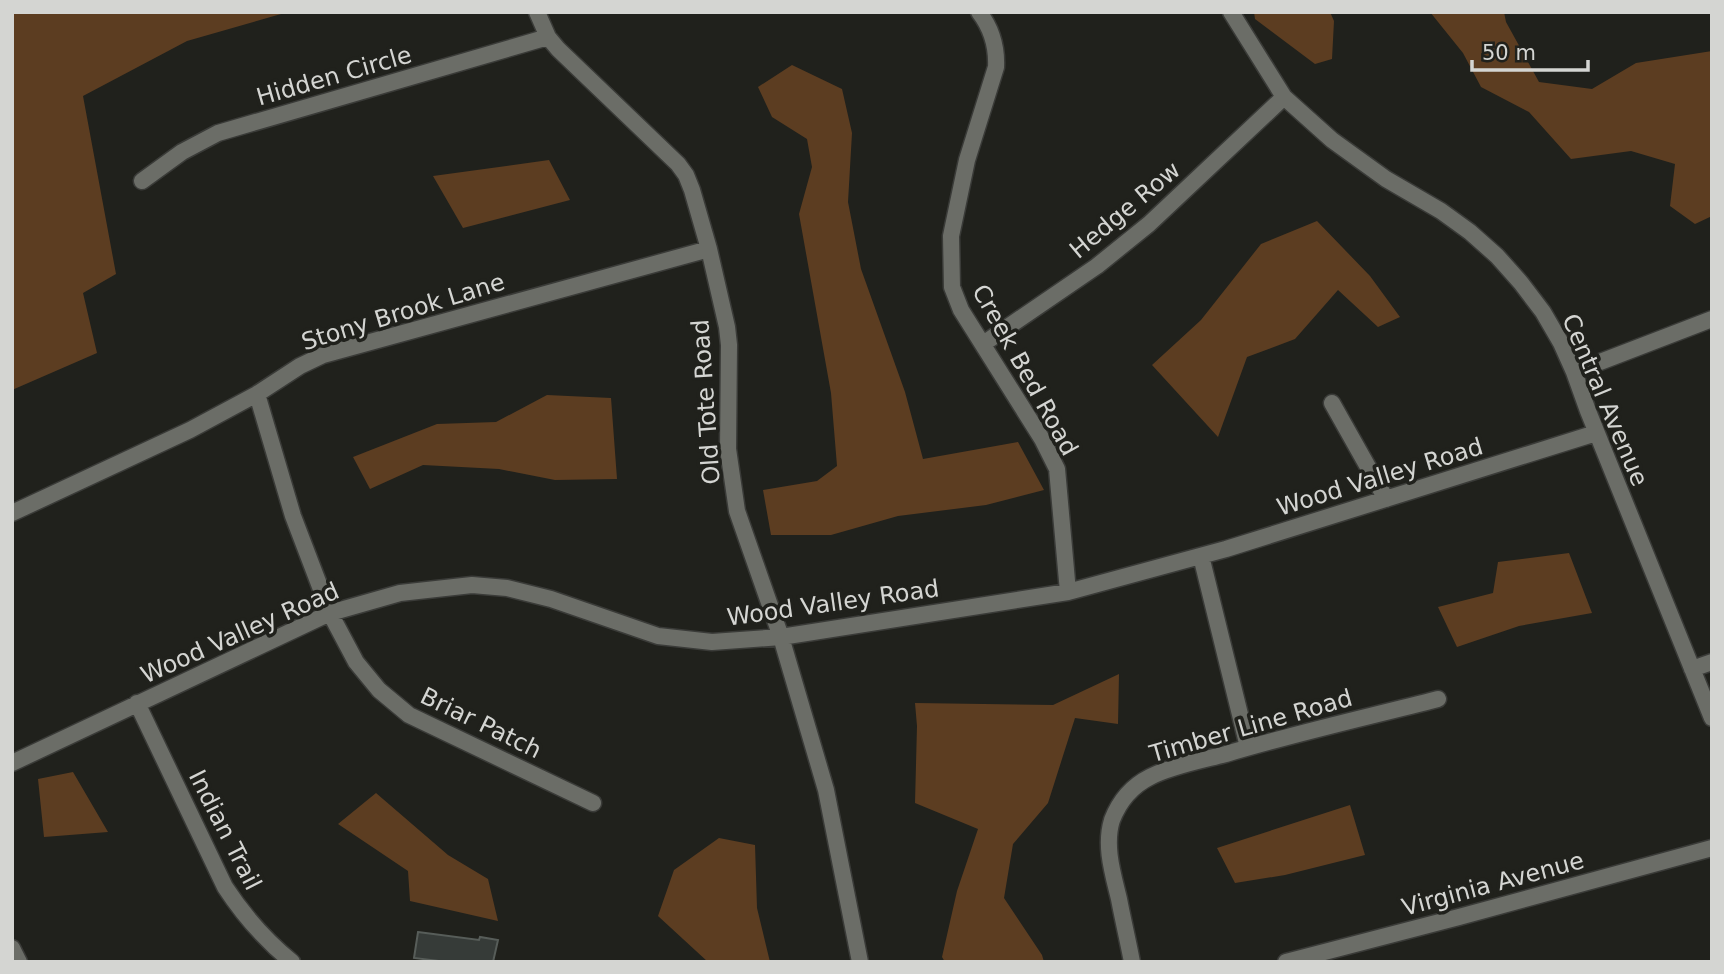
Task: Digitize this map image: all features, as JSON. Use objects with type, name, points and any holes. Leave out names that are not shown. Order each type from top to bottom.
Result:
[{"type":"street","name":"Old Tote Road","points":[[537,12],[548,37],[558,49],[678,164],[692,190],[727,327],[728,449],[737,511],[781,637],[826,790],[860,962]]},
{"type":"street","name":"Creek Bed Road","points":[[979,12],[994,38],[996,67],[967,160],[951,236],[952,287],[961,310],[1042,439],[1057,469],[1068,592]]},
{"type":"street","name":"Central Avenue","points":[[1231,12],[1284,97],[1332,140],[1386,179],[1441,211],[1470,232],[1497,256],[1543,312],[1574,372],[1596,433],[1712,718]]},
{"type":"street","name":"Hidden Circle","points":[[142,181],[182,152],[218,133],[548,37]]},
{"type":"street","name":"Hedge Row","points":[[983,344],[1097,267],[1149,224],[1284,97]]},
{"type":"street","name":"Stony Brook Lane","points":[[12,513],[190,430],[323,355],[709,249]]},
{"type":"street","points":[[1574,372],[1712,319]]},
{"type":"street","name":"Briar Patch","points":[[257,394],[293,516],[330,613],[356,662],[379,690],[409,715],[593,803]]},
{"type":"street","points":[[1332,403],[1385,499]]},
{"type":"street","name":"Wood Valley Road","points":[[12,763],[330,613],[400,593],[472,585],[507,588],[658,636],[712,642],[781,637],[1068,592],[1201,556],[1596,433]]},
{"type":"street","points":[[1201,556],[1248,747]]},
{"type":"street","points":[[1692,669],[1712,662]]},
{"type":"street","name":"Timber Line Road","points":[[1132,962],[1110,859],[1109,838],[1117,808],[1132,790],[1151,776],[1248,747],[1438,699]]},
{"type":"street","name":"Indian Trail","points":[[137,703],[225,887],[258,931],[292,962]]},
{"type":"street","name":"Virginia Avenue","points":[[1286,962],[1712,848]]},
{"type":"street","points":[[12,948],[19,962]]},
{"type":"shaded area","points":[[12,12],[288,12],[187,41],[83,96],[116,274],[83,293],[97,353],[12,390]]},
{"type":"shaded area","points":[[1254,12],[1330,12],[1334,21],[1332,59],[1315,64],[1255,19]]},
{"type":"shaded area","points":[[1430,12],[1504,12],[1506,22],[1539,82],[1592,89],[1636,63],[1712,51],[1712,216],[1695,224],[1670,206],[1675,164],[1631,151],[1571,159],[1529,112],[1481,87],[1463,53]]},
{"type":"shaded area","points":[[792,65],[842,89],[852,133],[848,202],[861,269],[905,392],[923,459],[1018,442],[1044,490],[986,505],[898,516],[831,535],[771,535],[763,490],[817,481],[837,466],[831,393],[799,214],[812,167],[807,139],[772,117],[758,87]]},
{"type":"shaded area","points":[[549,160],[570,200],[463,228],[433,176]]},
{"type":"shaded area","points":[[1317,221],[1370,276],[1400,317],[1378,327],[1338,290],[1295,339],[1247,357],[1218,437],[1152,365],[1201,320],[1261,244]]},
{"type":"shaded area","points":[[547,395],[611,398],[617,479],[555,480],[499,469],[423,465],[370,489],[353,457],[437,424],[496,422]]},
{"type":"shaded area","points":[[1569,553],[1592,613],[1519,626],[1457,647],[1438,607],[1493,593],[1498,562]]},
{"type":"shaded area","points":[[1119,674],[1118,724],[1075,718],[1048,803],[1013,844],[1004,898],[1044,962],[945,962],[942,957],[957,891],[978,829],[915,803],[915,703],[1053,705]]},
{"type":"shaded area","points":[[73,772],[108,832],[44,837],[38,779]]},
{"type":"shaded area","points":[[376,793],[448,855],[488,879],[498,921],[410,901],[408,871],[338,824]]},
{"type":"shaded area","points":[[1350,805],[1365,855],[1285,875],[1235,883],[1217,848]]},
{"type":"shaded area","points":[[719,838],[755,845],[757,908],[770,962],[708,962],[658,916],[674,870]]},
{"type":"building","points":[[418,932],[498,940],[493,962],[447,962],[414,958]]}]
